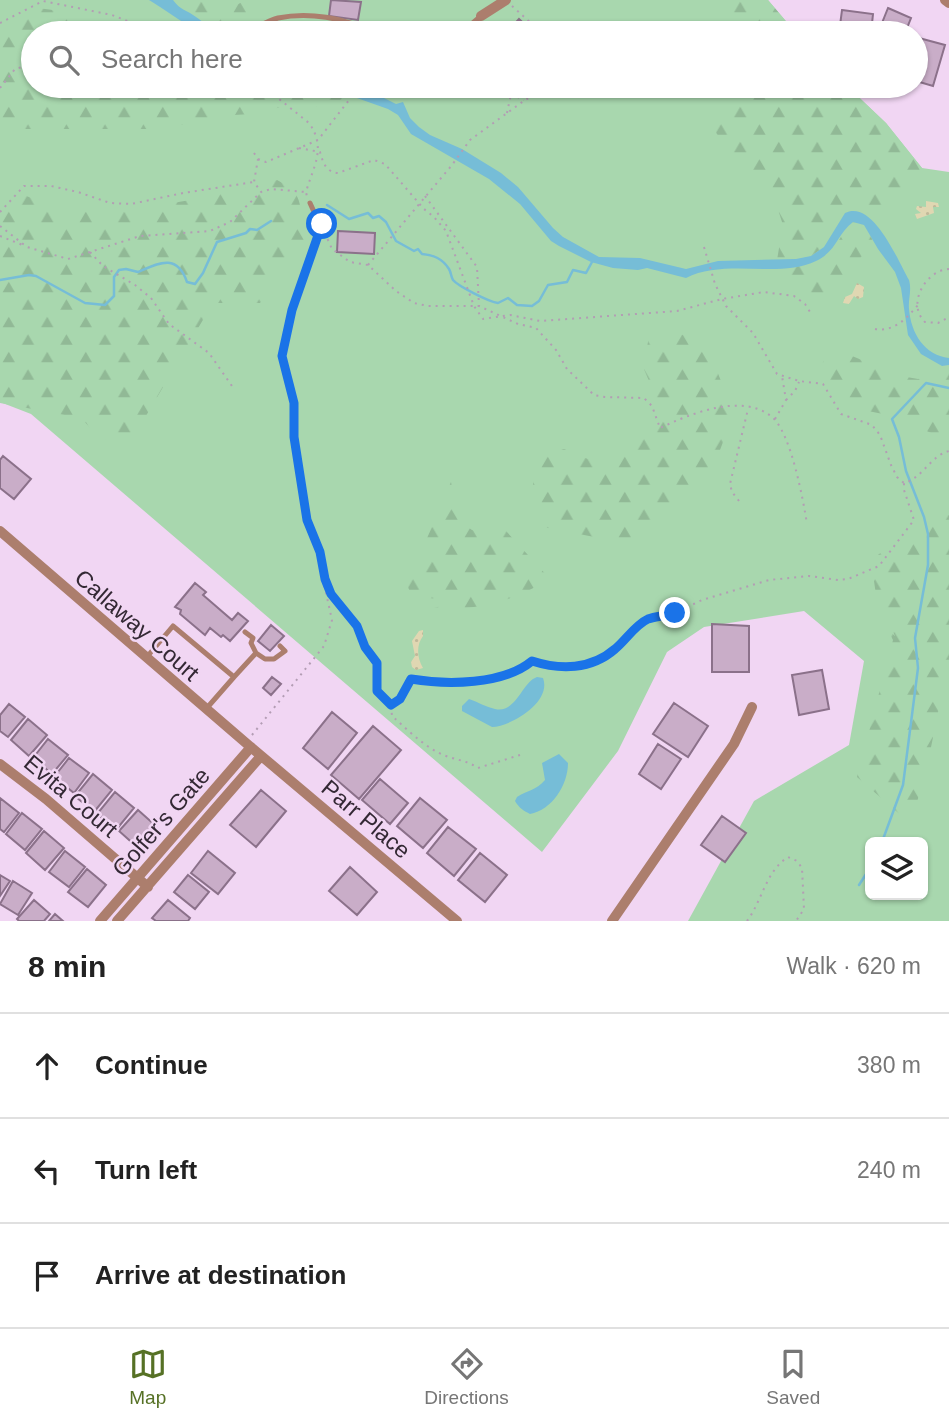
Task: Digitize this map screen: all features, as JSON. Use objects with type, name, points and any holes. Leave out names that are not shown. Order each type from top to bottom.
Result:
[{"type":"street","points":[[481,16],[506,0]]},
{"type":"street","name":"Callaway Court","points":[[0,531],[248,745]]},
{"type":"street","points":[[612,921],[734,744],[752,707]]},
{"type":"street","name":"Parr Place","points":[[248,745],[457,921]]},
{"type":"street","name":"Golfer's Gate","points":[[100,921],[248,745]]},
{"type":"street","name":"Golfer's Gate","points":[[117,921],[261,756]]},
{"type":"street","name":"Evita Court","points":[[0,764],[46,799],[148,887]]},
{"type":"lane","points":[[270,21],[314,15],[338,21]]},
{"type":"lane","points":[[475,21],[481,16]]},
{"type":"lane","points":[[310,203],[315,214]]},
{"type":"lane","points":[[146,658],[173,626],[234,677]]},
{"type":"lane","points":[[245,632],[253,638],[251,642],[256,653],[265,659],[274,659],[285,651],[280,646]]},
{"type":"lane","points":[[206,709],[256,653]]},
{"type":"path","points":[[506,0],[529,21]]},
{"type":"path","points":[[0,23],[43,1],[129,21]]},
{"type":"path","points":[[0,88],[15,69],[21,67]]},
{"type":"path","points":[[278,98],[309,123],[318,140],[324,164],[333,172],[338,173],[374,160],[385,164],[446,231],[474,306],[484,319],[510,315],[540,321],[677,311],[722,299],[774,292],[793,296],[805,304],[812,314]]},
{"type":"path","points":[[254,153],[258,159],[265,162],[318,140],[350,98]]},
{"type":"path","points":[[507,114],[510,98]]},
{"type":"path","points":[[520,98],[525,100]]},
{"type":"path","points":[[368,265],[468,143],[529,98]]},
{"type":"path","points":[[299,148],[320,152]]},
{"type":"path","points":[[310,203],[306,192],[320,152]]},
{"type":"path","points":[[258,159],[254,182],[261,192]]},
{"type":"path","points":[[0,212],[24,186],[51,186],[110,203],[131,204],[254,182]]},
{"type":"path","points":[[0,236],[68,259],[140,236],[210,231],[230,222],[261,192],[271,189],[306,192]]},
{"type":"path","points":[[425,196],[477,267],[479,306]]},
{"type":"path","points":[[315,214],[332,249],[350,262],[368,265],[396,292],[414,303],[428,306],[479,306],[518,324],[536,328],[556,350],[567,369],[594,395],[644,398],[652,406],[660,428],[692,413],[713,408],[749,408],[762,411],[775,419],[801,483],[807,523]]},
{"type":"path","points":[[322,224],[292,310],[282,356],[294,403],[294,437],[307,520],[320,552],[325,579],[331,594],[357,626],[365,647],[377,663],[377,691],[391,705],[392,716],[421,742],[444,756],[471,763],[478,768],[520,755]]},
{"type":"path","points":[[0,226],[27,247]]},
{"type":"path","points":[[391,705],[400,699],[411,679],[435,683],[488,679],[510,675],[532,661],[547,666],[591,664],[614,650],[648,620],[675,613],[702,600],[769,580],[809,576],[838,580],[871,570],[879,566],[914,520],[904,483],[897,477],[880,435],[872,425],[841,414],[823,384],[799,381],[777,374],[753,332],[726,306],[706,259],[704,247]]},
{"type":"path","points":[[90,252],[110,270],[151,298],[169,324],[209,353],[232,386]]},
{"type":"path","points":[[949,269],[934,272],[927,279],[918,305],[918,312],[925,322],[938,323],[949,317]]},
{"type":"path","points":[[875,329],[885,330],[899,324],[918,305]]},
{"type":"path","points":[[782,375],[786,400]]},
{"type":"path","points":[[775,419],[799,381]]},
{"type":"path","points":[[739,502],[730,484],[749,408]]},
{"type":"path","points":[[904,483],[914,480],[942,453],[949,451]]},
{"type":"path","points":[[248,745],[324,646],[332,620],[325,579]]},
{"type":"path","points":[[747,921],[774,868],[788,857],[797,861],[802,868],[804,909],[796,921]]},
{"type":"green space","points":[[0,0],[768,0],[786,21],[21,21],[21,98],[860,98],[886,123],[922,168],[949,172],[949,921],[688,921],[754,801],[849,745],[864,661],[804,611],[704,627],[667,652],[618,751],[542,852],[31,414],[0,402]]},
{"type":"green space","points":[[159,0],[214,0],[225,10],[247,0],[264,0],[263,6],[242,21],[166,21],[169,12]]},
{"type":"green space","points":[[728,0],[768,0],[786,21],[730,21]]},
{"type":"green space","points":[[37,8],[69,12],[79,21],[21,21],[21,98],[344,98],[331,105],[302,109],[286,106],[252,114],[215,116],[157,129],[0,129],[0,34]]},
{"type":"green space","points":[[734,98],[860,98],[886,123],[922,168],[879,229],[866,214],[836,227],[824,247],[811,256],[777,260],[783,225],[773,194],[735,161],[709,122],[725,103]]},
{"type":"green space","points":[[277,180],[297,197],[308,235],[293,262],[260,303],[213,303],[134,436],[118,445],[97,435],[81,418],[0,403],[0,192],[23,195],[53,205],[102,215],[208,197]]},
{"type":"green space","points":[[853,222],[865,225],[873,241],[825,306],[796,293],[780,277],[777,269],[822,259]]},
{"type":"green space","points":[[650,332],[686,335],[699,343],[713,361],[727,396],[729,426],[708,482],[655,528],[620,542],[538,526],[533,492],[540,457],[564,449],[595,462],[627,448],[656,427],[656,397],[643,367]]},
{"type":"green space","points":[[826,351],[852,356],[901,376],[918,379],[949,372],[949,441],[893,416],[863,410],[842,397],[820,373]]},
{"type":"green space","points":[[451,482],[459,521],[472,530],[481,532],[495,527],[506,531],[550,579],[508,599],[466,608],[434,608],[466,599],[413,598],[407,585]]},
{"type":"green space","points":[[935,513],[949,515],[949,672],[911,824],[857,777],[893,640],[888,630],[895,636],[876,595],[871,560]]},
{"type":"sand","points":[[926,201],[938,203],[939,207],[933,207],[934,213],[917,219],[915,214],[921,213],[916,209],[917,206],[926,207]]},
{"type":"sand","points":[[857,283],[864,287],[863,297],[858,299],[854,296],[849,304],[843,303],[845,297],[852,294]]},
{"type":"sand","points":[[423,630],[418,652],[423,668],[416,670],[411,662],[415,656],[412,641],[419,631]]},
{"type":"water","points":[[149,0],[173,0],[201,21],[181,21]]},
{"type":"water","points":[[357,98],[384,98],[396,104],[403,102],[410,118],[419,127],[501,173],[518,187],[563,237],[599,257],[640,258],[686,269],[718,261],[796,259],[811,256],[824,247],[845,213],[855,211],[865,215],[883,234],[909,280],[910,318],[916,334],[926,348],[949,358],[949,365],[942,366],[921,354],[908,335],[901,288],[895,272],[864,225],[853,222],[823,257],[802,266],[718,269],[686,278],[647,268],[613,268],[591,262],[551,241],[520,204],[489,179],[411,134],[398,115]]},
{"type":"water","points":[[537,677],[543,678],[542,696],[528,711],[510,722],[492,727],[462,711],[462,706],[469,699],[495,709],[508,707]]},
{"type":"water","points":[[559,754],[568,763],[562,788],[552,802],[530,814],[515,801],[517,797],[545,780],[542,763]]},
{"type":"building","points":[[331,0],[361,2],[358,20],[329,16]]},
{"type":"building","points":[[888,8],[911,18],[910,21],[883,21]]},
{"type":"building","points":[[842,10],[873,14],[872,21],[841,21]]},
{"type":"building","points":[[928,40],[945,45],[933,86],[928,85]]},
{"type":"building","points":[[338,231],[375,233],[374,254],[337,252]]},
{"type":"building","points":[[3,456],[31,479],[14,499],[0,488],[0,460]]},
{"type":"building","points":[[195,583],[206,592],[203,595],[232,620],[238,613],[248,621],[230,641],[210,628],[205,635],[175,607]]},
{"type":"building","points":[[712,624],[749,626],[749,672],[712,672]]},
{"type":"building","points":[[271,625],[284,636],[270,651],[258,641]]},
{"type":"building","points":[[822,670],[829,709],[799,715],[792,675]]},
{"type":"building","points":[[272,677],[281,684],[271,695],[263,688]]},
{"type":"building","points":[[674,703],[708,726],[688,757],[653,734]]},
{"type":"building","points":[[9,704],[25,717],[8,737],[0,731],[0,715]]},
{"type":"building","points":[[332,712],[357,733],[328,769],[303,748]]},
{"type":"building","points":[[28,719],[47,735],[29,756],[11,740]]},
{"type":"building","points":[[373,726],[401,750],[359,799],[331,775]]},
{"type":"building","points":[[48,739],[68,755],[52,774],[33,758]]},
{"type":"building","points":[[658,744],[681,759],[661,789],[639,774]]},
{"type":"building","points":[[69,758],[89,773],[74,793],[54,777]]},
{"type":"building","points":[[93,774],[112,790],[94,812],[75,796]]},
{"type":"building","points":[[380,779],[408,803],[390,824],[362,800]]},
{"type":"building","points":[[261,790],[286,811],[256,847],[230,825]]},
{"type":"building","points":[[115,792],[134,808],[116,830],[97,814]]},
{"type":"building","points":[[0,798],[19,813],[4,832],[0,829]]},
{"type":"building","points":[[420,798],[447,820],[423,848],[397,826]]},
{"type":"building","points":[[138,810],[156,826],[137,847],[119,831]]},
{"type":"building","points":[[22,813],[42,829],[25,850],[6,834]]},
{"type":"building","points":[[722,816],[746,833],[725,862],[701,845]]},
{"type":"building","points":[[448,827],[476,849],[454,876],[427,853]]},
{"type":"building","points":[[44,831],[64,848],[45,870],[26,853]]},
{"type":"building","points":[[65,851],[85,867],[69,887],[49,872]]},
{"type":"building","points":[[208,851],[235,873],[218,894],[191,873]]},
{"type":"building","points":[[480,853],[507,875],[485,902],[458,880]]},
{"type":"building","points":[[350,867],[377,892],[357,915],[329,891]]},
{"type":"building","points":[[87,869],[106,885],[88,907],[68,892]]},
{"type":"building","points":[[0,875],[10,881],[0,896]]},
{"type":"building","points":[[188,875],[209,892],[195,909],[174,892]]},
{"type":"building","points":[[13,881],[32,893],[18,915],[0,904]]},
{"type":"building","points":[[34,900],[50,914],[44,921],[19,921],[17,919]]},
{"type":"building","points":[[168,900],[190,918],[188,921],[156,921],[152,918]]},
{"type":"building","points":[[55,914],[63,921],[49,921]]},
{"type":"waterway","points":[[327,205],[349,219],[368,213],[373,218],[379,216],[386,222],[396,241],[414,251],[418,249],[422,254],[434,256],[446,265],[456,283],[498,303],[508,298],[517,305],[532,306],[539,301],[548,285],[567,282],[573,270],[586,273],[592,262]]},
{"type":"waterway","points":[[0,280],[36,276],[85,303],[105,305],[114,296],[114,277],[119,270],[138,272],[160,264],[173,264],[183,273],[187,282],[195,284],[217,242],[246,233],[250,229],[257,230],[271,221]]},
{"type":"waterway","points":[[884,837],[903,785],[918,668],[915,638],[928,565],[928,534],[924,517],[906,471],[892,419],[926,383],[949,388]]},
{"type":"waterway","points":[[859,885],[865,876]]},
{"type":"route","points":[[322,224],[292,310],[282,356],[294,403],[294,437],[307,520],[320,552],[331,594],[357,626],[365,647],[377,663],[377,691],[385,701],[391,705],[400,699],[411,679],[435,683],[488,679],[510,675],[532,661],[560,667],[591,664],[614,650],[648,620],[675,613]]}]
